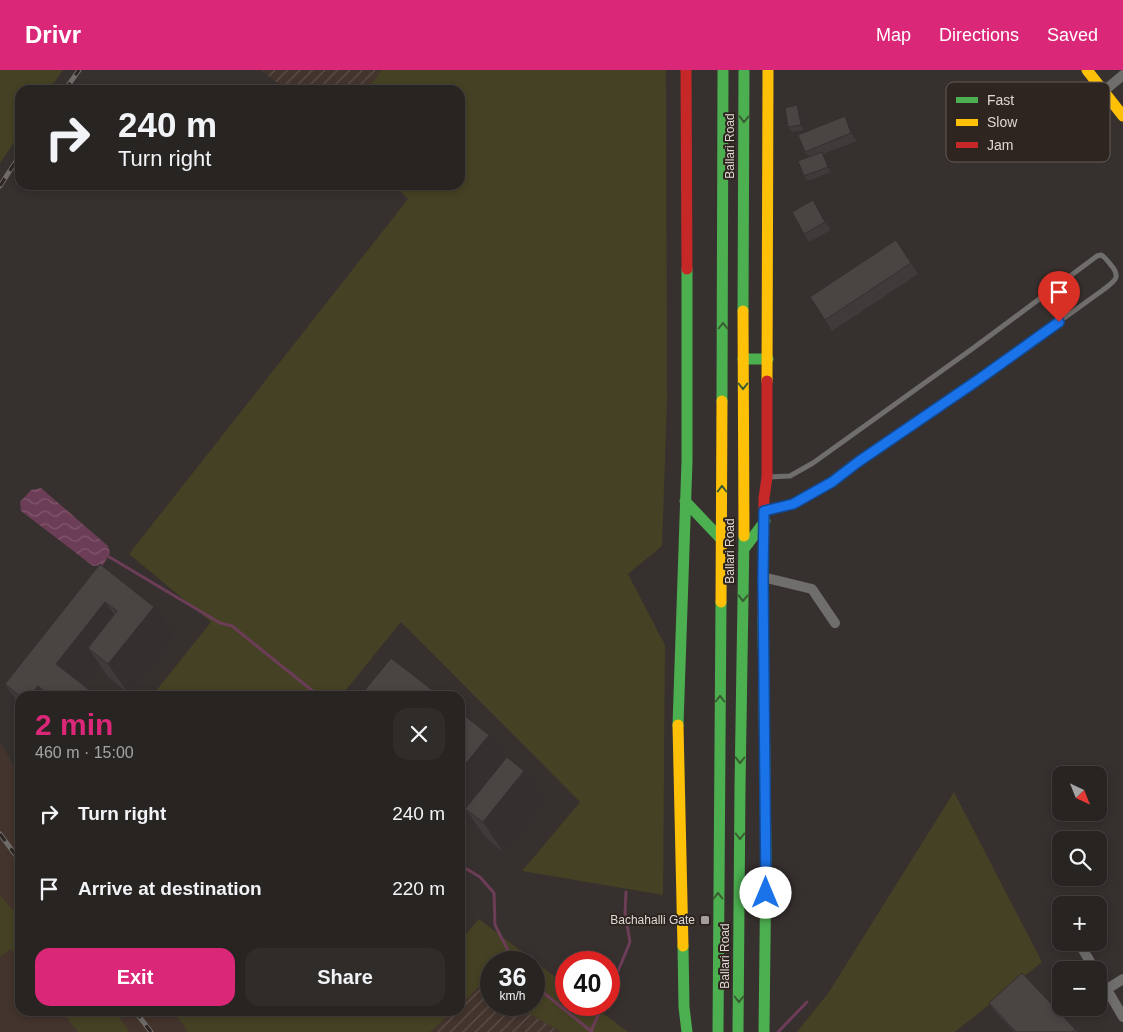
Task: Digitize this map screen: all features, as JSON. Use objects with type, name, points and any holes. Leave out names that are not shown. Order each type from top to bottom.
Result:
[{"type":"main road","points":[[686,70],[687,461],[678,709],[684,1007],[687,1032]]},
{"type":"main road","name":"Ballari Road","points":[[718,1032],[723,70]]},
{"type":"main road","name":"Ballari Road","points":[[738,1032],[744,549],[744,70]]},
{"type":"main road","points":[[764,1032],[766,857],[763,577],[764,498],[768,478],[768,70]]},
{"type":"main road","points":[[1087,70],[1097,82]]},
{"type":"main road","points":[[1110,99],[1123,116]]},
{"type":"main road","points":[[743,359],[768,359]]},
{"type":"main road","points":[[686,501],[722,540]]},
{"type":"main road","points":[[744,549],[764,516]]},
{"type":"street","points":[[1110,86],[1123,76]]},
{"type":"street","points":[[763,577],[812,589],[835,623]]},
{"type":"street","points":[[1107,989],[1123,979]]},
{"type":"street","points":[[1107,997],[1123,1017]]},
{"type":"lane","points":[[764,516],[793,504],[836,478],[978,380],[1103,290],[1115,279],[1117,275],[1116,270],[1105,257],[1097,256],[972,349],[812,463],[790,476],[768,478]]},
{"type":"shaded area","points":[[0,70],[63,70],[52,85],[15,85],[15,141],[0,163]]},
{"type":"shaded area","points":[[261,70],[382,70],[370,85],[280,85]]},
{"type":"shaded area","points":[[382,70],[666,70],[667,401],[662,546],[628,574],[665,645],[663,895],[522,871],[580,802],[401,622],[345,691],[156,691],[211,622],[129,554],[408,199],[399,190],[465,190],[465,85],[370,85]]},
{"type":"shaded area","points":[[0,742],[15,768],[15,912],[0,895]]},
{"type":"shaded area","points":[[954,792],[1042,962],[955,1032],[797,1032],[829,992]]},
{"type":"shaded area","points":[[0,895],[15,912],[15,954],[11,949],[0,957]]},
{"type":"shaded area","points":[[479,919],[521,951],[480,951],[480,986],[465,1000],[465,935]]},
{"type":"shaded area","points":[[11,948],[15,953],[15,1016],[177,1016],[188,1032],[0,1032],[0,957]]},
{"type":"shaded area","points":[[545,969],[555,977],[555,1016],[607,1016],[628,1032],[561,1032],[534,1016],[545,1016]]},
{"type":"shaded area","points":[[480,987],[480,1016],[534,1016],[561,1032],[430,1032],[448,1016],[465,1016],[465,1000]]},
{"type":"shaded area","points":[[66,1016],[118,1016],[130,1032],[78,1032]]},
{"type":"shaded area","points":[[177,1016],[448,1016],[430,1032],[188,1032]]},
{"type":"water","points":[[41,488],[108,546],[110,553],[103,565],[93,566],[21,511],[20,502],[31,490]]},
{"type":"building","points":[[797,105],[801,125],[788,127],[785,108]]},
{"type":"building","points":[[845,116],[851,133],[805,152],[798,135]]},
{"type":"building","points":[[822,152],[828,167],[804,176],[798,161]]},
{"type":"building","points":[[813,200],[825,222],[804,234],[792,212]]},
{"type":"building","points":[[896,240],[911,263],[825,320],[810,297]]},
{"type":"building","points":[[100,564],[154,607],[108,664],[88,648],[117,611],[105,602],[56,664],[91,691],[44,691],[38,686],[34,691],[15,692],[5,684]]},
{"type":"building","points":[[391,658],[434,691],[364,691]]},
{"type":"building","points":[[465,716],[489,735],[465,765]]},
{"type":"building","points":[[507,757],[524,771],[483,822],[465,809]]},
{"type":"building","points":[[1022,973],[1052,1005],[1052,1016],[1063,1016],[1075,1029],[1072,1032],[1016,1032],[989,1003]]},
{"type":"waterway","points":[[106,555],[220,623],[232,626],[313,691]]},
{"type":"waterway","points":[[465,868],[480,877],[494,893],[495,925],[508,951]]},
{"type":"waterway","points":[[620,966],[630,942],[625,913],[626,892]]},
{"type":"waterway","points":[[545,994],[592,1032]]},
{"type":"waterway","points":[[778,1032],[807,1002]]},
{"type":"waterway","points":[[591,1031],[598,1016]]},
{"type":"railway","points":[[68,85],[79,70]]},
{"type":"railway","points":[[0,186],[15,163]]},
{"type":"railway","points":[[0,834],[15,854]]},
{"type":"railway","points":[[139,1016],[151,1032]]},
{"type":"traffic: fast","points":[[722,401],[723,70]]},
{"type":"traffic: fast","points":[[743,311],[744,70]]},
{"type":"traffic: fast","points":[[678,725],[687,461],[687,269]]},
{"type":"traffic: fast","points":[[743,359],[768,359]]},
{"type":"traffic: fast","points":[[685,501],[722,540]]},
{"type":"traffic: fast","points":[[744,549],[765,521]]},
{"type":"traffic: fast","points":[[738,1032],[744,536]]},
{"type":"traffic: fast","points":[[718,1032],[721,602]]},
{"type":"traffic: fast","points":[[763,617],[766,857],[764,1032]]},
{"type":"traffic: fast","points":[[683,946],[684,1007],[687,1032]]},
{"type":"traffic: slow","points":[[767,381],[768,70]]},
{"type":"traffic: slow","points":[[1087,70],[1096,82]]},
{"type":"traffic: slow","points":[[1110,99],[1123,116]]},
{"type":"traffic: slow","points":[[743,311],[744,536]]},
{"type":"traffic: slow","points":[[721,602],[722,401]]},
{"type":"traffic: slow","points":[[678,725],[683,946]]},
{"type":"traffic: jam","points":[[686,70],[687,269]]},
{"type":"traffic: jam","points":[[763,617],[764,498],[767,477],[767,381]]},
{"type":"place","name":"Bachahalli Gate","points":[[705,920]]},
{"type":"route","points":[[766,893],[764,511],[793,504],[832,482],[1059,322]]}]
